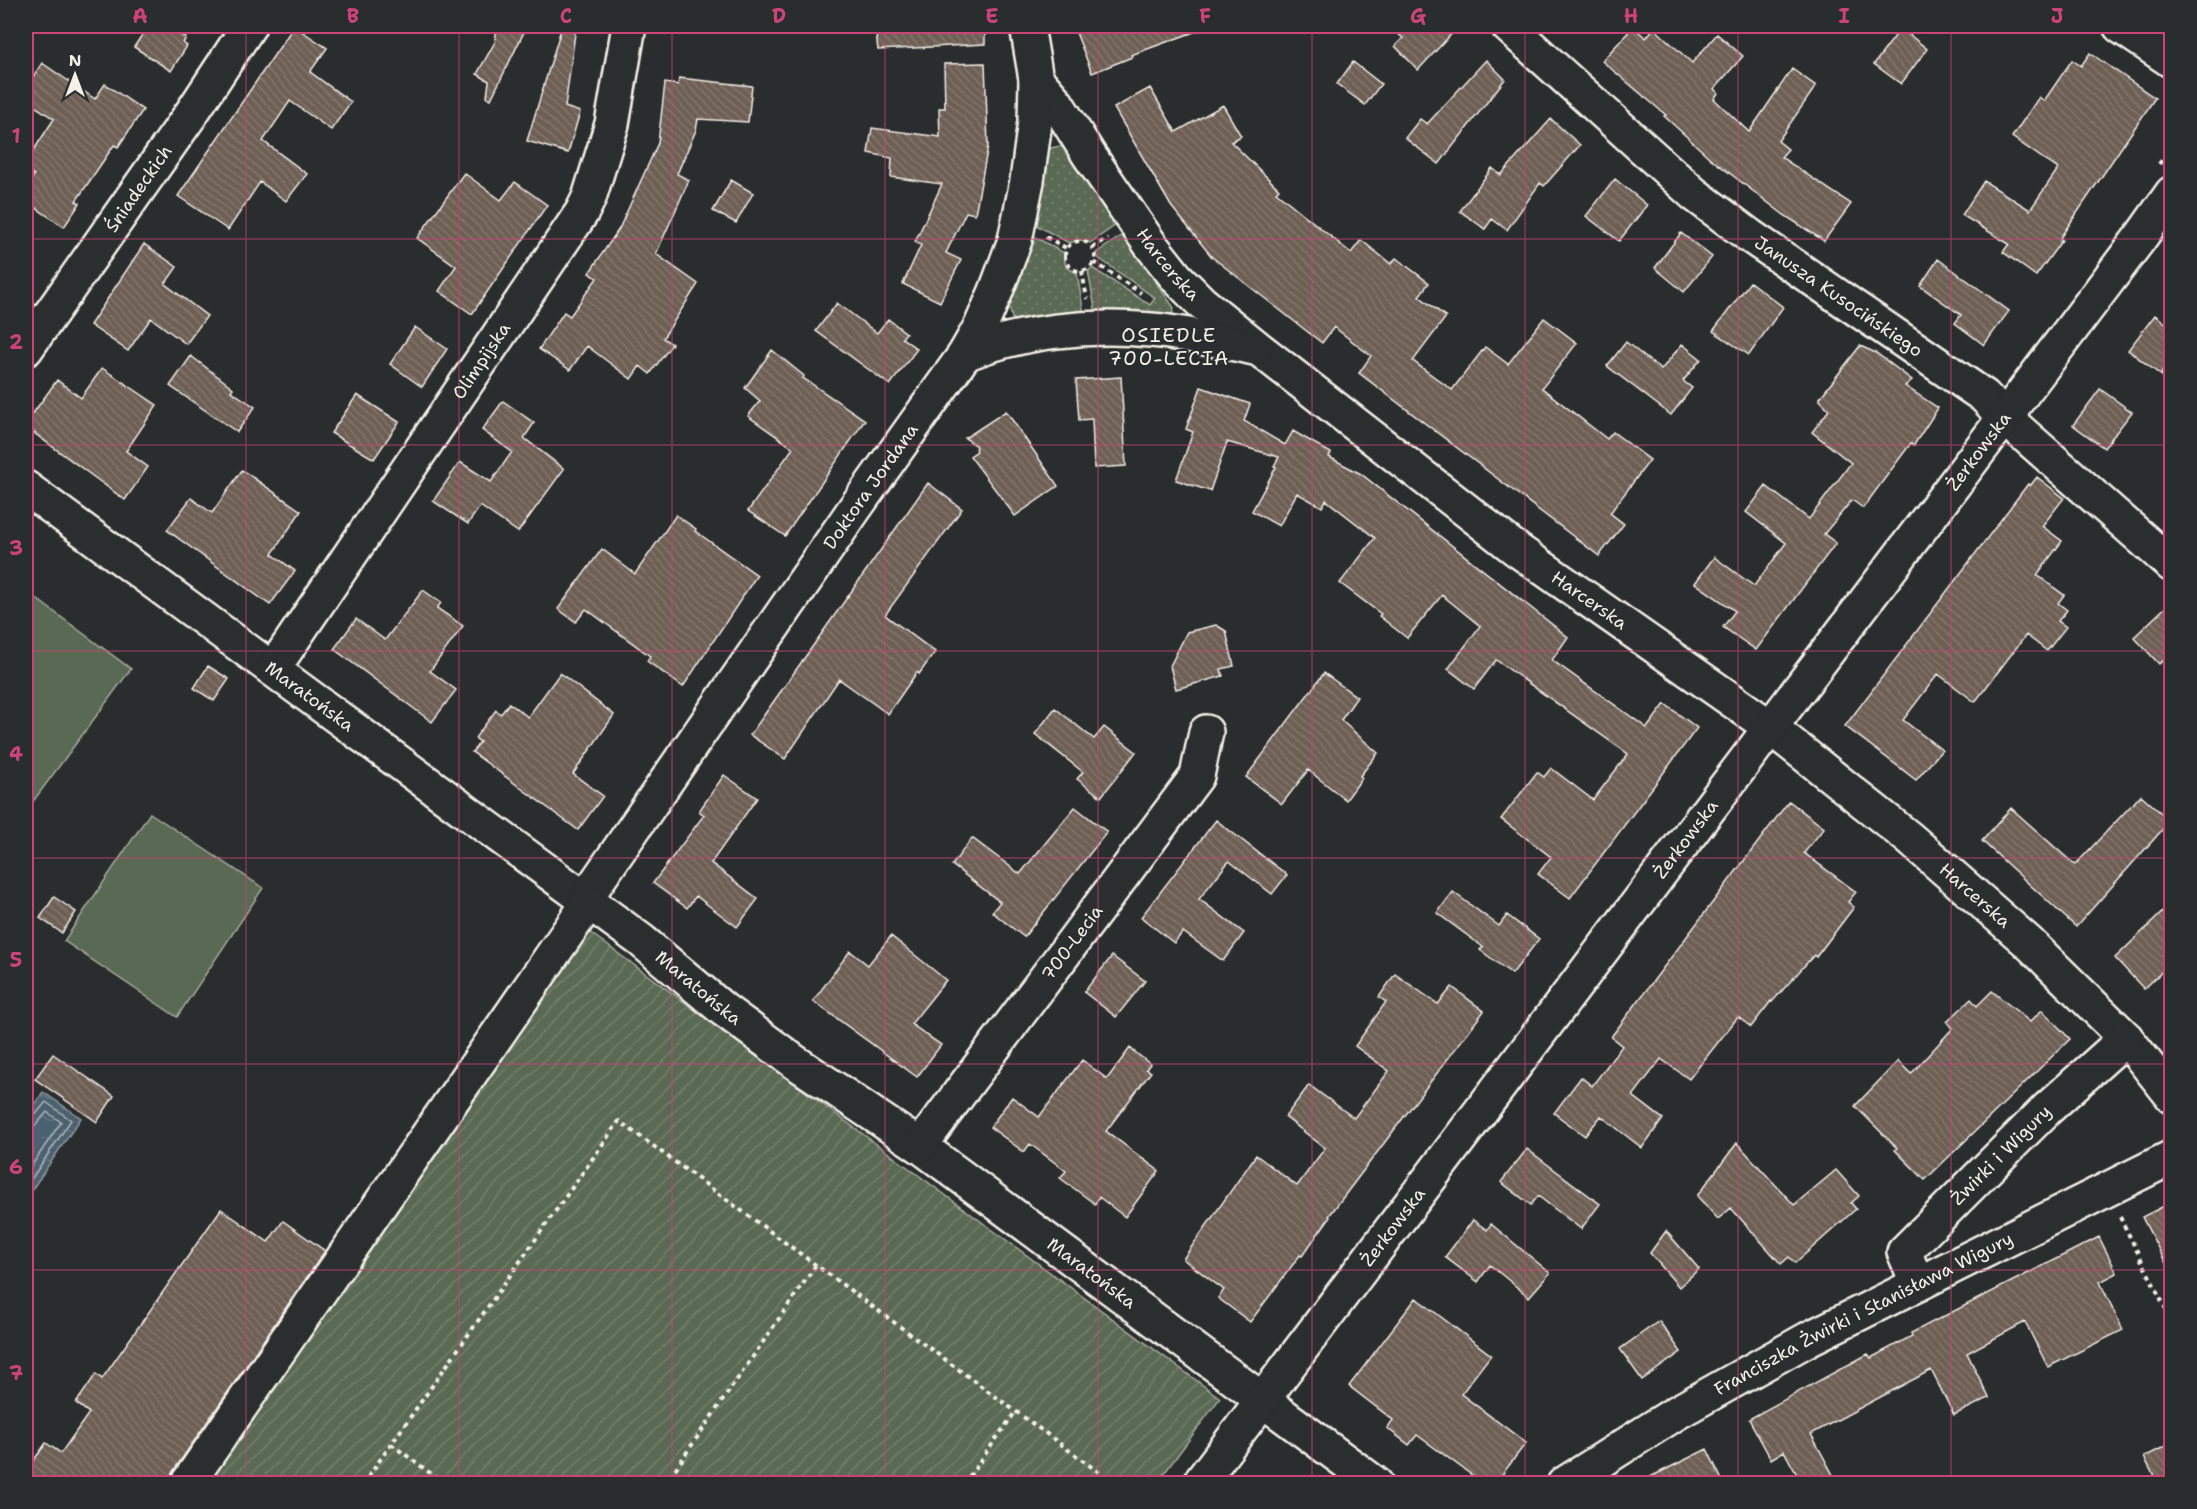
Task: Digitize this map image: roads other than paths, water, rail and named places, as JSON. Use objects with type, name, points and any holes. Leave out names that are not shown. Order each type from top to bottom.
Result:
[{"type":"street","name":"Śniadeckich","points":[[26,349],[191,114],[249,26]]},
{"type":"street","name":"Olimpijska","points":[[273,669],[582,212],[589,198],[612,124],[629,26]]},
{"type":"street","name":"Doktora Jordana","points":[[187,1484],[834,537],[965,354],[981,326],[1015,240],[1027,181],[1035,121],[1036,79],[1027,26]]},
{"type":"street","name":"Janusza Kusocińskiego","points":[[1508,26],[1694,194],[1787,261],[1984,396],[2004,417],[2172,565]]},
{"type":"street","points":[[2120,26],[2172,61]]},
{"type":"street","name":"Harcerska","points":[[1036,79],[1056,102],[1138,228],[1177,278],[1201,302],[1516,549],[1770,727],[1909,838],[2028,942],[2126,1038],[2172,1096]]},
{"type":"street","name":"Żerkowska","points":[[1199,1484],[2172,193]]},
{"type":"street","points":[[965,354],[991,344],[1028,336],[1106,329],[1150,330],[1259,349]]},
{"type":"street","name":"Maratońska","points":[[26,488],[642,941],[724,1010],[795,1062],[920,1146],[1376,1484]]},
{"type":"street","name":"700-Lecia","points":[[920,1146],[1197,776],[1206,732]]},
{"type":"street","name":"Żwirki i Wigury","points":[[1918,1284],[1904,1252],[2047,1109],[2126,1038]]},
{"type":"street","name":"Franciszka Żwirki i Stanisława Wigury","points":[[1564,1484],[1676,1413],[1808,1340],[2172,1157]]},
{"type":"water","points":[[43,1092],[81,1118],[26,1198],[26,1118]]},
{"type":"district","name":"OSIEDLE 700-LECIA","points":[[1169,346]]}]
